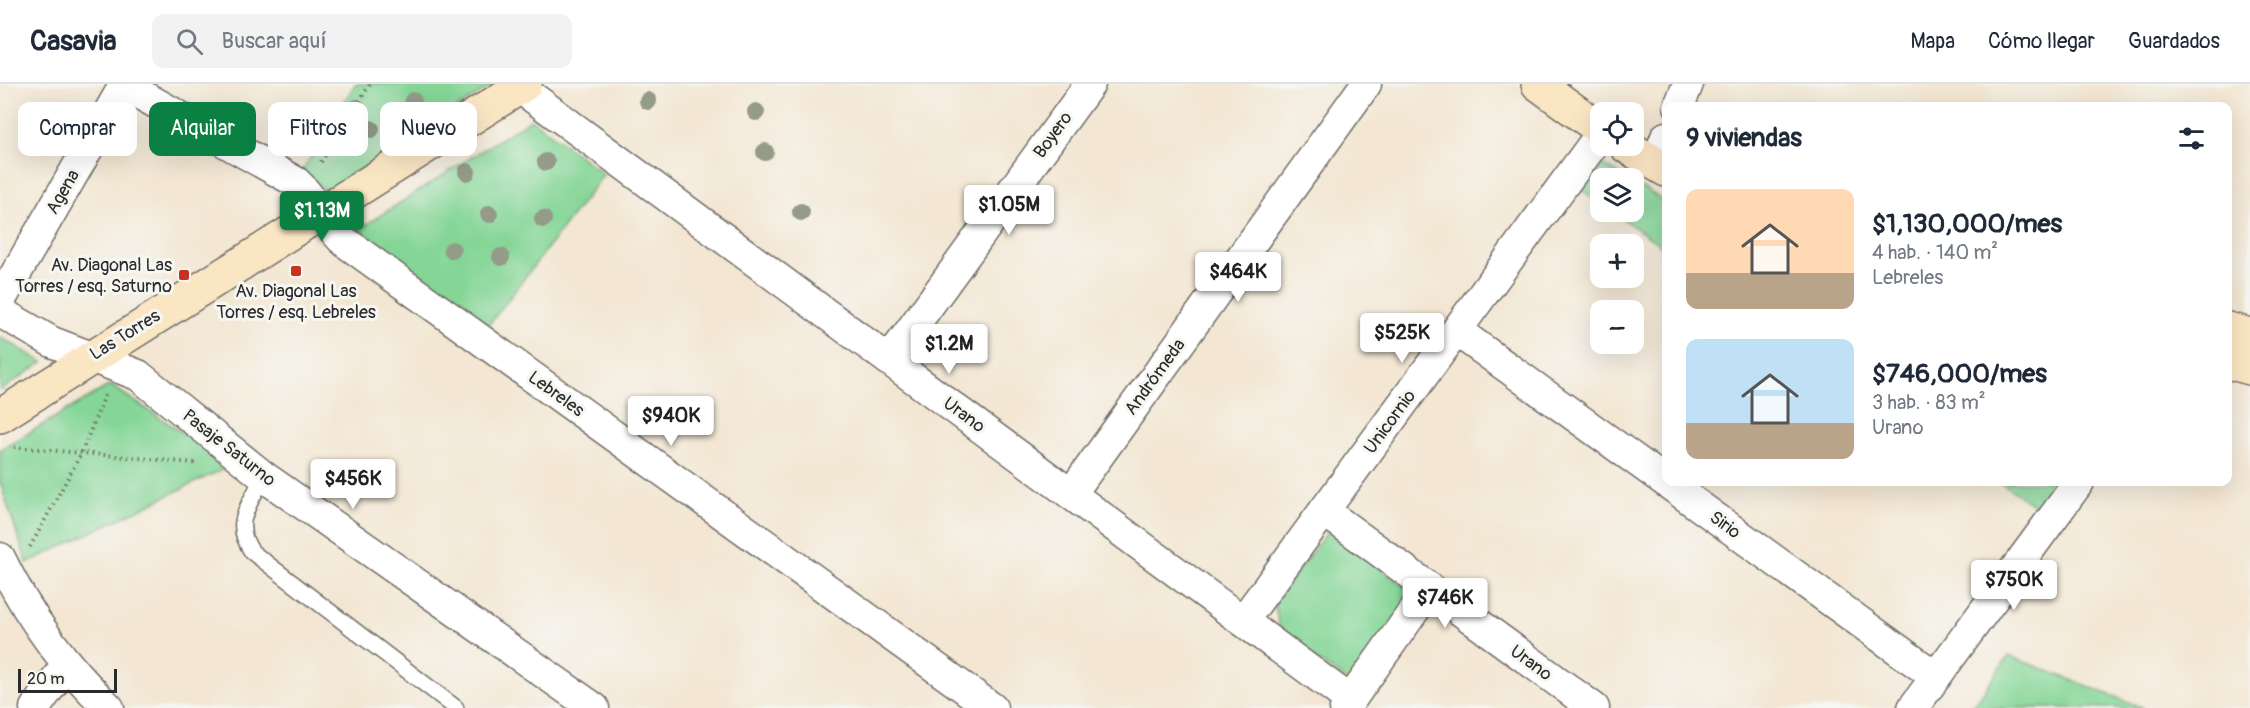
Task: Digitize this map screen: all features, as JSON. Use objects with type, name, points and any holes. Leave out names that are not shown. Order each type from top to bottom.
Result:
[{"type":"street","name":"Lebreles","points":[[124,84],[296,182],[331,229],[345,242],[992,708]]},
{"type":"street","name":"Agena","points":[[0,301],[124,84]]},
{"type":"street","name":"Boyero","points":[[889,360],[1090,84]]},
{"type":"street","name":"Andrómeda","points":[[1071,494],[1366,84]]},
{"type":"street","points":[[1538,84],[1590,122]]},
{"type":"street","points":[[1681,102],[1688,84]]},
{"type":"street","name":"Las Torres","points":[[0,416],[103,361],[312,201],[523,86]]},
{"type":"street","name":"Urano","points":[[523,86],[1243,621],[1347,704]]},
{"type":"street","name":"Unicornio","points":[[1243,621],[1590,149]]},
{"type":"street","points":[[1644,151],[1662,157]]},
{"type":"street","name":"Pasaje Saturno","points":[[0,312],[52,342],[138,375],[258,472],[594,708]]},
{"type":"street","points":[[2232,330],[2250,335]]},
{"type":"street","name":"Sirio","points":[[1457,331],[1662,479]]},
{"type":"street","points":[[2232,363],[2250,368]]},
{"type":"street","name":"Sirio","points":[[1672,486],[1936,677]]},
{"type":"street","points":[[1913,708],[2074,486]]},
{"type":"street","name":"Urano","points":[[1324,511],[1594,708]]},
{"type":"street","points":[[6,569],[37,624],[67,664],[109,708]]},
{"type":"street","points":[[1347,704],[1430,588]]},
{"type":"street","points":[[35,708],[67,664]]},
{"type":"lane","points":[[258,472],[241,521],[245,541],[252,552],[456,708]]},
{"type":"path","points":[[312,201],[369,84]]},
{"type":"path","points":[[6,569],[81,454],[103,361]]},
{"type":"path","points":[[12,446],[258,472]]},
{"type":"green space","points":[[355,84],[495,84],[467,102],[380,102],[380,156],[382,156],[327,191],[301,173],[311,156],[368,156],[368,102],[344,102]]},
{"type":"green space","points":[[531,119],[604,174],[488,326],[359,229],[473,156],[477,156],[477,154]]},
{"type":"green space","points":[[1590,180],[1590,196],[1582,190]]},
{"type":"green space","points":[[1644,189],[1662,200],[1662,246],[1627,222],[1644,222]]},
{"type":"green space","points":[[0,337],[43,362],[0,391]]},
{"type":"green space","points":[[110,385],[232,465],[27,563],[0,483],[0,450]]},
{"type":"green space","points":[[2006,486],[2053,486],[2039,509]]},
{"type":"green space","points":[[1328,531],[1414,593],[1349,682],[1281,636],[1274,602]]},
{"type":"green space","points":[[2009,656],[2144,708],[1972,708]]},
{"type":"place","name":"Av. Diagonal Las Torres / esq. Lebreles","points":[[296,271]]},
{"type":"place","name":"Av. Diagonal Las Torres / esq. Saturno","points":[[184,275]]}]
